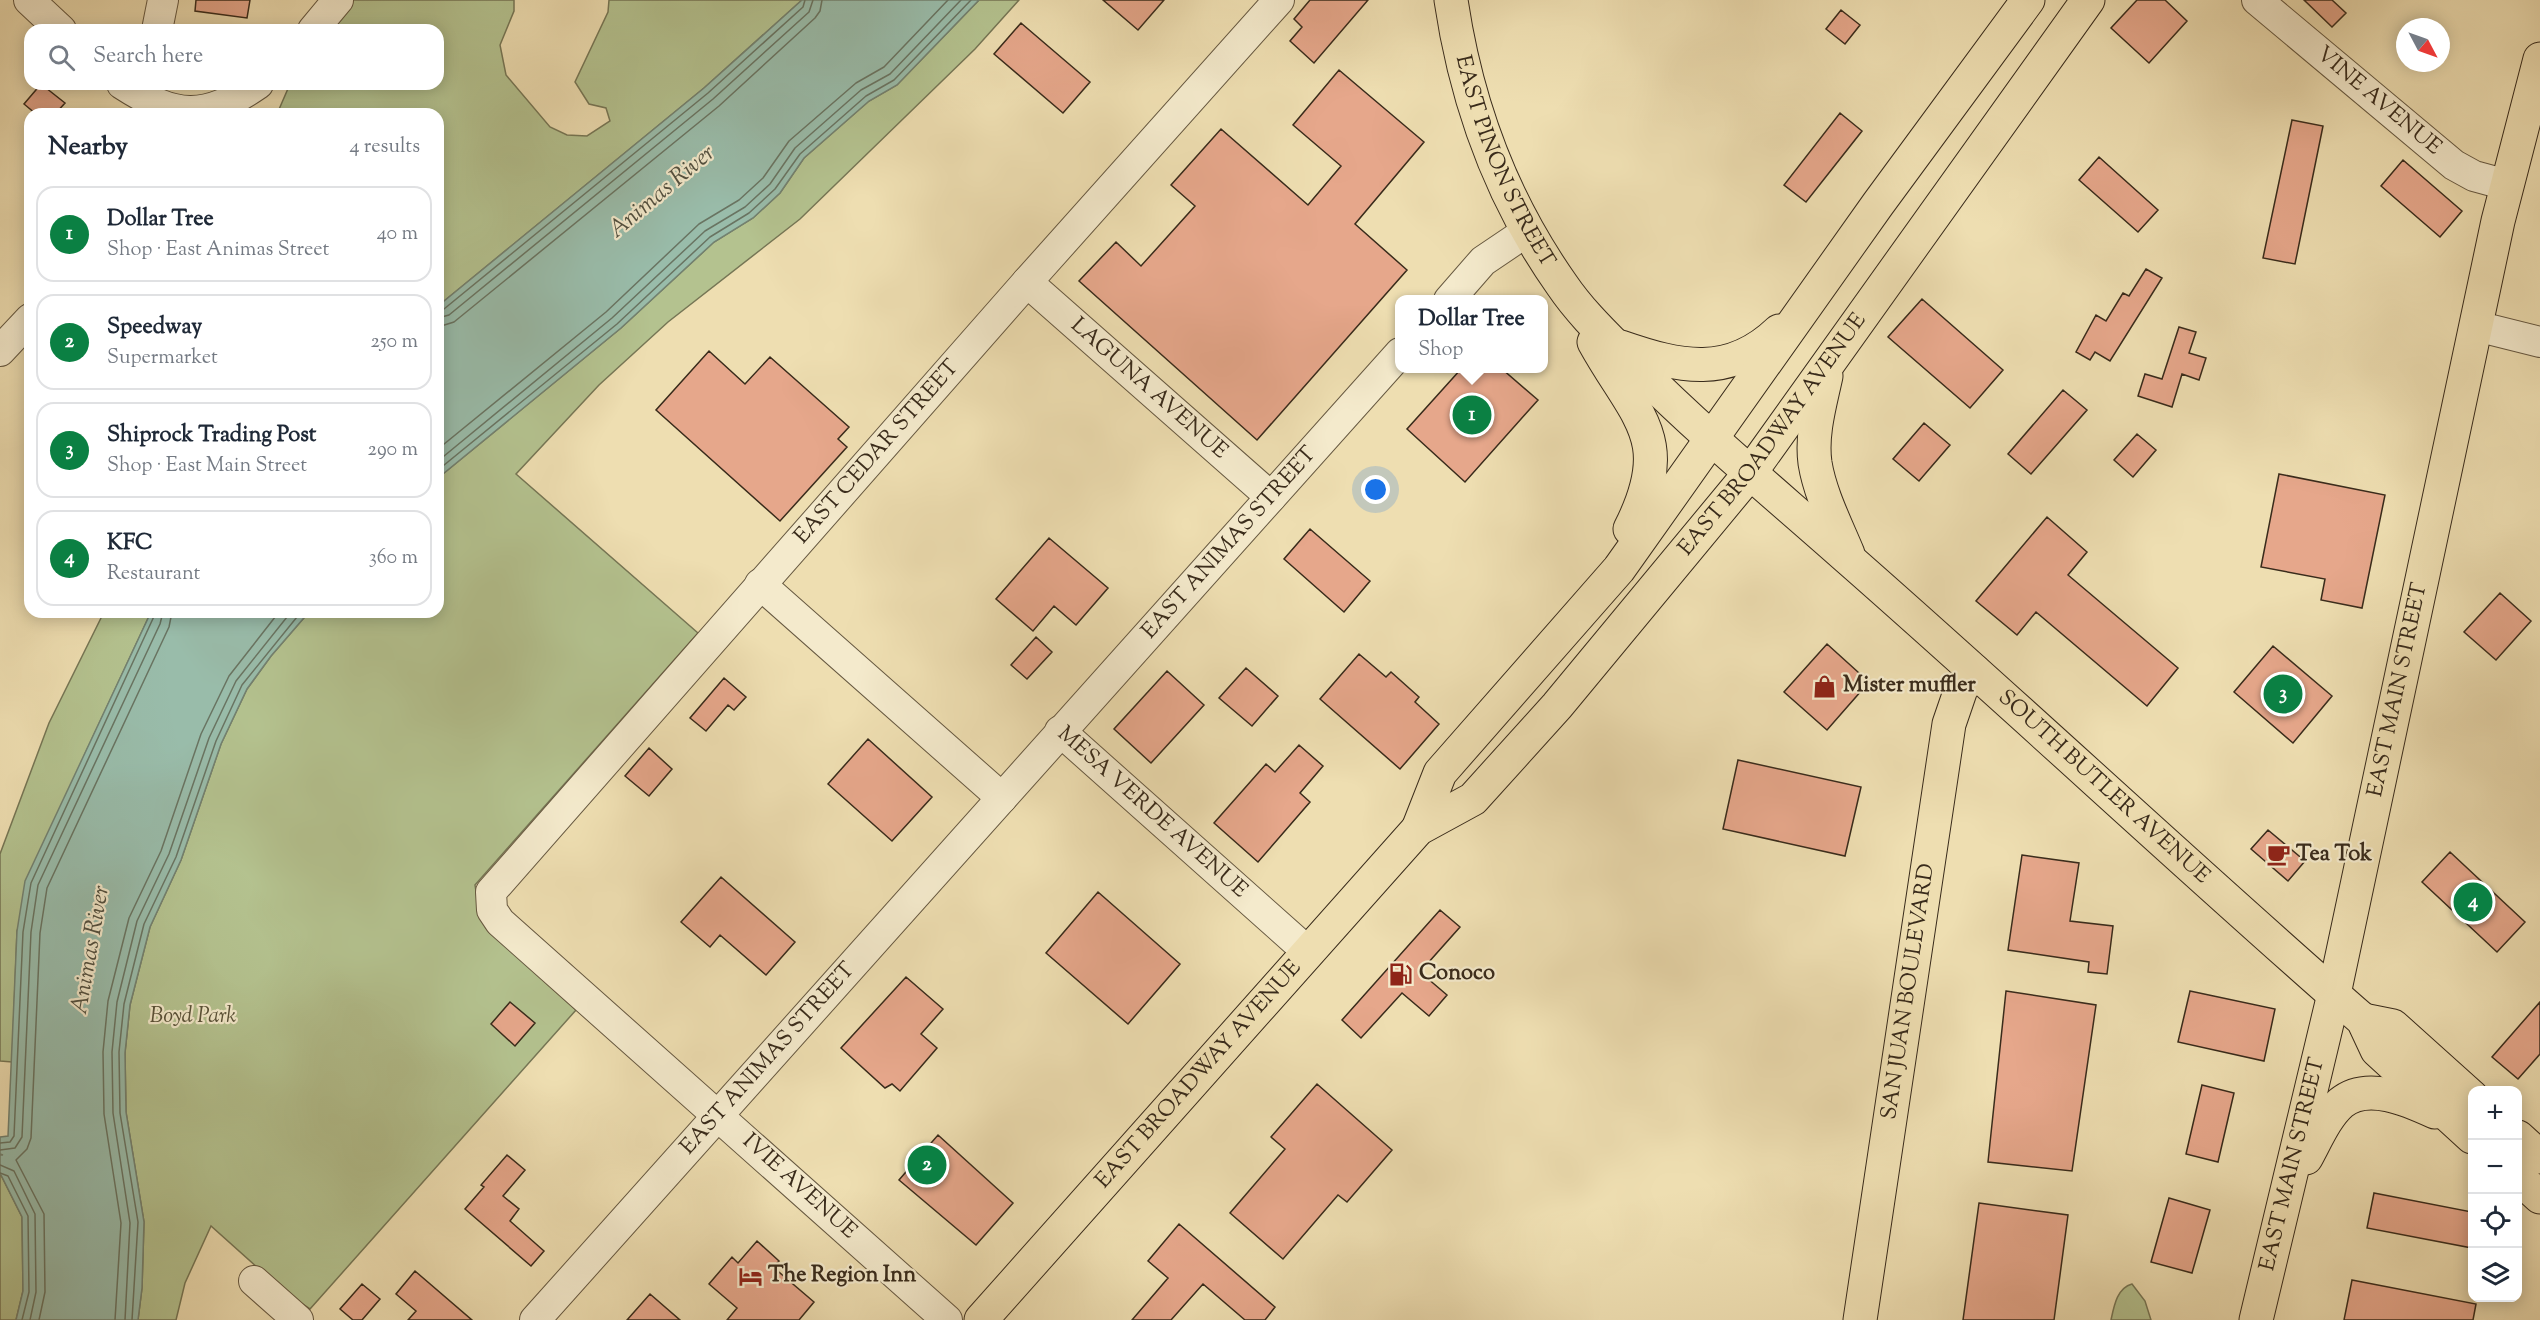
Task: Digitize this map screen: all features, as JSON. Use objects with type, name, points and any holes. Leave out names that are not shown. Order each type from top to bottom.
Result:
[{"type":"main road","name":"EAST PINON STREET","points":[[1451,0],[1467,85],[1505,190],[1526,232],[1564,288],[1614,345],[1710,440]]},
{"type":"main road","name":"EAST BROADWAY AVENUE","points":[[1418,829],[1440,773],[1619,569],[1990,49],[2028,0]]},
{"type":"main road","name":"EAST BROADWAY AVENUE","points":[[981,1320],[1418,829],[1473,799],[1557,706],[1750,473],[2088,0]]},
{"type":"main road","name":"EAST MAIN STREET","points":[[2256,1320],[2334,994],[2507,185],[2540,59]]},
{"type":"main road","points":[[1564,288],[1601,356],[1641,419],[1652,461],[1648,489],[1595,598]]},
{"type":"main road","points":[[1614,345],[1664,362],[1686,366],[1707,366],[1726,362],[1767,342],[1810,300]]},
{"type":"main road","points":[[1829,362],[1815,428],[1815,463],[1825,497],[1851,561]]},
{"type":"main road","name":"SOUTH BUTLER AVENUE","points":[[1710,440],[1851,561],[2363,1020],[2377,1050],[2467,1118]]},
{"type":"main road","name":"SAN JUAN BOULEVARD","points":[[1860,1320],[1949,724],[1961,689],[1974,671]]},
{"type":"main road","points":[[2288,1188],[2331,1115],[2342,1102],[2355,1096],[2394,1096],[2467,1118]]},
{"type":"main road","points":[[2520,1140],[2540,1157]]},
{"type":"main road","points":[[2522,1181],[2540,1197]]},
{"type":"street","points":[[29,0],[55,24]]},
{"type":"street","points":[[158,24],[163,0]]},
{"type":"street","points":[[317,24],[338,0]]},
{"type":"street","name":"EAST CEDAR STREET","points":[[492,910],[490,898],[496,885],[1027,282],[1279,0]]},
{"type":"street","name":"VINE AVENUE","points":[[2257,0],[2454,165],[2474,176],[2507,185]]},
{"type":"street","points":[[205,108],[242,95],[249,90]]},
{"type":"street","points":[[134,94],[170,108]]},
{"type":"street","points":[[1453,295],[1483,261],[1526,232]]},
{"type":"street","name":"LAGUNA AVENUE","points":[[1027,282],[1271,497]]},
{"type":"street","points":[[0,351],[24,326]]},
{"type":"street","points":[[2476,326],[2540,342]]},
{"type":"street","name":"EAST ANIMAS STREET","points":[[1060,731],[1395,359]]},
{"type":"street","points":[[760,585],[1002,798]]},
{"type":"street","name":"MESA VERDE AVENUE","points":[[1002,798],[1060,731],[1308,952]]},
{"type":"street","name":"EAST ANIMAS STREET","points":[[535,1320],[1002,798]]},
{"type":"street","name":"IVIE AVENUE","points":[[492,910],[500,922],[719,1114],[948,1320]]},
{"type":"street","points":[[254,1281],[298,1320]]},
{"type":"green space","points":[[350,0],[514,0],[514,11],[500,45],[506,75],[550,127],[567,135],[587,136],[610,121],[606,108],[589,104],[575,82],[608,12],[609,0],[802,0],[704,88],[444,301],[444,108],[280,108],[287,90],[444,90],[444,24],[332,24]]},
{"type":"green space","name":"Boyd Park","points":[[979,0],[1019,0],[975,49],[800,219],[668,322],[599,385],[516,474],[698,633],[475,885],[480,916],[486,928],[576,1010],[310,1309],[287,1294],[211,1226],[185,1283],[176,1320],[138,1320],[142,1288],[144,1222],[126,1112],[125,1053],[130,1005],[150,927],[181,860],[221,744],[247,689],[271,656],[304,618],[444,618],[444,473],[621,328],[714,242],[753,218],[780,193],[804,158],[869,101],[897,85]]},
{"type":"green space","points":[[101,618],[148,618],[84,756],[17,931],[12,1062],[0,1061],[0,854],[49,723]]},
{"type":"green space","points":[[0,1173],[22,1217],[23,1291],[16,1320],[0,1320]]},
{"type":"green space","points":[[2132,1284],[2145,1301],[2151,1320],[2111,1320],[2120,1293]]},
{"type":"water","name":"Animas River","points":[[802,0],[979,0],[897,85],[869,101],[804,158],[780,193],[753,218],[714,242],[621,328],[444,473],[444,301],[704,88]]},
{"type":"water","name":"Animas River","points":[[148,618],[304,618],[271,656],[247,689],[221,744],[181,860],[150,927],[130,1005],[125,1053],[126,1112],[144,1222],[142,1288],[138,1320],[16,1320],[23,1291],[22,1217],[0,1173],[0,1155],[3,1155],[0,1154],[0,1137],[8,1136],[17,931],[25,881]]},
{"type":"building","points":[[196,0],[250,0],[247,18],[195,11]]},
{"type":"building","points":[[1103,0],[1164,0],[1138,30]]},
{"type":"building","points":[[1310,0],[1368,0],[1314,63],[1290,41],[1302,27],[1294,19]]},
{"type":"building","points":[[2137,0],[2165,0],[2187,21],[2149,63],[2111,28]]},
{"type":"building","points":[[2304,0],[2332,0],[2346,13],[2332,27]]},
{"type":"building","points":[[1841,10],[1860,25],[1845,44],[1826,29]]},
{"type":"building","points":[[1021,23],[1090,82],[1063,113],[994,54]]},
{"type":"building","points":[[1339,70],[1424,142],[1355,224],[1407,270],[1257,440],[1079,281],[1116,242],[1141,266],[1195,206],[1171,185],[1221,129],[1308,205],[1341,166],[1293,125]]},
{"type":"building","points":[[36,90],[49,90],[65,103],[60,108],[29,108],[24,104]]},
{"type":"building","points":[[1840,113],[1862,131],[1806,202],[1784,185]]},
{"type":"building","points":[[2292,120],[2323,126],[2295,264],[2263,258]]},
{"type":"building","points":[[2099,157],[2158,210],[2138,232],[2079,180]]},
{"type":"building","points":[[2403,160],[2462,211],[2440,237],[2381,186]]},
{"type":"building","points":[[2146,269],[2162,278],[2110,361],[2095,352],[2090,360],[2076,352],[2096,315],[2106,321],[2123,293],[2129,296]]},
{"type":"building","points":[[1922,299],[2003,370],[1970,408],[1888,337]]},
{"type":"building","points":[[2179,327],[2196,332],[2189,353],[2206,358],[2199,380],[2182,374],[2172,407],[2138,396],[2145,374],[2162,379]]},
{"type":"building","points":[[709,351],[745,384],[770,357],[849,427],[838,439],[847,447],[780,521],[656,410]]},
{"type":"building","points":[[1457,373],[1507,373],[1538,400],[1465,482],[1407,429]]},
{"type":"building","points":[[2063,390],[2087,410],[2031,474],[2008,454]]},
{"type":"building","points":[[1924,423],[1950,445],[1919,481],[1893,459]]},
{"type":"building","points":[[2137,434],[2156,450],[2133,477],[2114,460]]},
{"type":"building","points":[[2279,474],[2385,495],[2362,608],[2321,600],[2325,579],[2261,567]]},
{"type":"building","points":[[2047,517],[2087,552],[2068,575],[2178,668],[2147,706],[2036,612],[2017,635],[1976,601]]},
{"type":"building","points":[[1310,529],[1370,581],[1344,612],[1284,559]]},
{"type":"building","points":[[1049,538],[1108,588],[1076,625],[1054,606],[1033,631],[996,599]]},
{"type":"building","points":[[2500,593],[2531,621],[2496,660],[2464,632]]},
{"type":"building","points":[[1036,637],[1052,652],[1027,679],[1011,665]]},
{"type":"building","points":[[1827,644],[1869,682],[1827,730],[1784,692]]},
{"type":"building","points":[[2273,646],[2332,696],[2293,743],[2234,692]]},
{"type":"building","points":[[1359,654],[1386,677],[1391,672],[1419,697],[1415,702],[1439,724],[1400,769],[1320,699]]},
{"type":"building","points":[[1246,668],[1278,696],[1252,726],[1219,698]]},
{"type":"building","points":[[1167,671],[1204,705],[1151,763],[1114,729]]},
{"type":"building","points":[[724,678],[746,697],[734,710],[728,705],[706,731],[690,718]]},
{"type":"building","points":[[868,739],[932,797],[892,841],[828,784]]},
{"type":"building","points":[[1299,745],[1323,766],[1300,793],[1310,802],[1258,862],[1214,823],[1266,764],[1275,772]]},
{"type":"building","points":[[649,748],[672,769],[649,796],[625,776]]},
{"type":"building","points":[[1738,760],[1861,787],[1845,856],[1723,829]]},
{"type":"building","name":"Tea Tok","points":[[2268,830],[2305,861],[2288,881],[2251,849]]},
{"type":"building","points":[[2450,852],[2525,922],[2497,952],[2422,882]]},
{"type":"building","points":[[2022,855],[2079,863],[2070,921],[2113,926],[2107,974],[2088,972],[2089,962],[2008,950]]},
{"type":"building","points":[[721,877],[795,942],[766,975],[720,935],[710,947],[681,922]]},
{"type":"building","points":[[1098,892],[1180,964],[1128,1024],[1046,953]]},
{"type":"building","name":"Conoco","points":[[1440,910],[1460,927],[1420,972],[1447,995],[1429,1016],[1402,993],[1361,1038],[1342,1020]]},
{"type":"building","points":[[906,977],[943,1009],[921,1034],[937,1048],[900,1091],[892,1084],[885,1088],[841,1048]]},
{"type":"building","points":[[2006,991],[2096,1005],[2072,1171],[1988,1162]]},
{"type":"building","points":[[2190,991],[2275,1009],[2264,1061],[2178,1042]]},
{"type":"building","points":[[510,1002],[535,1023],[515,1046],[491,1024]]},
{"type":"building","points":[[2540,1002],[2540,1054],[2518,1079],[2492,1057]]},
{"type":"building","points":[[1317,1084],[1392,1150],[1347,1202],[1338,1195],[1283,1259],[1230,1213],[1285,1149],[1271,1137]]},
{"type":"building","points":[[2202,1085],[2234,1093],[2218,1162],[2186,1154]]},
{"type":"building","points":[[938,1135],[1013,1203],[976,1245],[899,1180]]},
{"type":"building","points":[[507,1155],[525,1170],[503,1196],[519,1209],[510,1221],[544,1251],[531,1266],[465,1209],[484,1187],[481,1185]]},
{"type":"building","points":[[2374,1193],[2468,1211],[2468,1247],[2367,1228]]},
{"type":"building","points":[[2169,1198],[2210,1210],[2192,1273],[2151,1262]]},
{"type":"building","points":[[1979,1203],[2068,1215],[2054,1320],[1963,1320]]},
{"type":"building","points":[[1179,1224],[1275,1307],[1265,1320],[1245,1320],[1203,1284],[1171,1320],[1132,1320],[1168,1278],[1148,1261]]},
{"type":"building","name":"The Region Inn","points":[[757,1241],[779,1261],[773,1267],[814,1302],[799,1320],[727,1320],[737,1308],[709,1284],[732,1257],[738,1263]]},
{"type":"building","points":[[415,1271],[472,1320],[408,1320],[416,1311],[396,1294]]},
{"type":"building","points":[[2352,1280],[2476,1304],[2473,1320],[2344,1320]]},
{"type":"building","points":[[362,1284],[380,1299],[362,1320],[353,1320],[340,1309]]},
{"type":"building","points":[[650,1294],[680,1320],[627,1320]]},
{"type":"place","name":"Dollar Tree","points":[[1472,415]]},
{"type":"place","name":"Mister muffler","points":[[1825,686]]},
{"type":"place","name":"Shiprock Trading Post","points":[[2283,694]]},
{"type":"place","name":"Tea Tok","points":[[2278,855]]},
{"type":"place","name":"KFC","points":[[2473,902]]},
{"type":"place","name":"Conoco","points":[[1401,974]]},
{"type":"place","name":"Speedway","points":[[927,1165]]},
{"type":"place","name":"The Region Inn","points":[[750,1276]]}]
